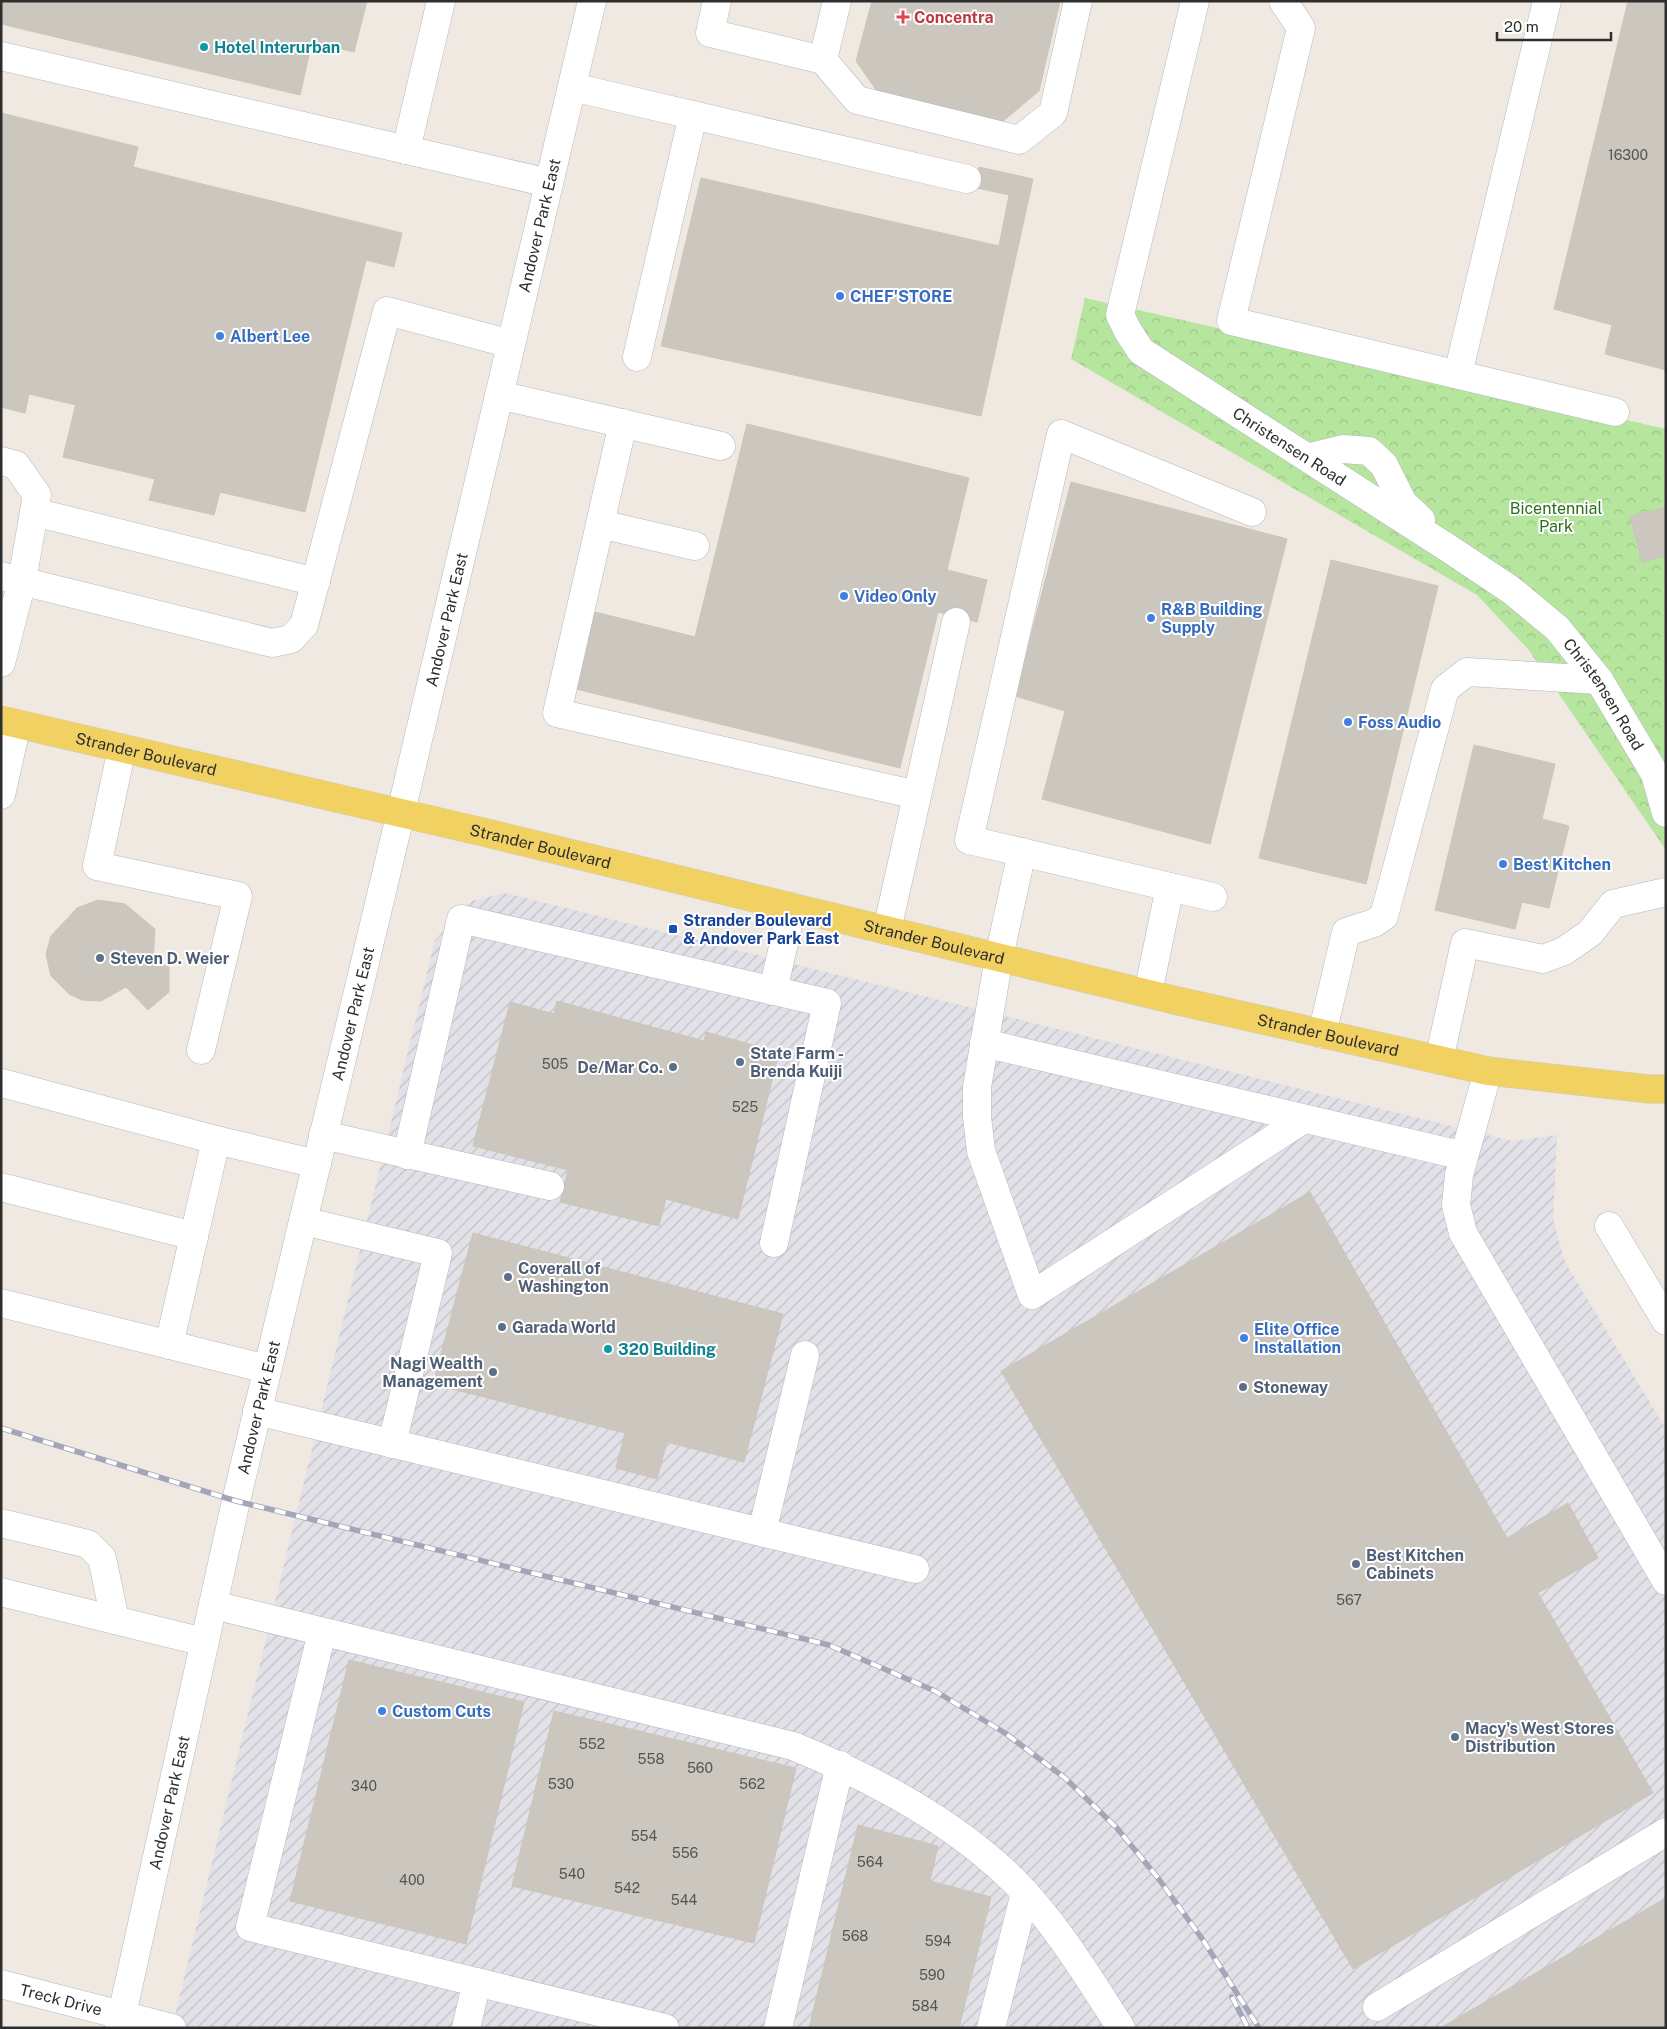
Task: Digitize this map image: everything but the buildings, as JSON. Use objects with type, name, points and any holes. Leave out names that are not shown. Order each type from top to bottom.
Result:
[{"type":"main road","name":"Strander Boulevard","points":[[9,722],[401,812],[1148,993],[1488,1071],[1649,1089],[1666,1089]]},
{"type":"street","points":[[406,150],[441,1]]},
{"type":"street","name":"Andover Park East","points":[[120,2021],[257,1411],[401,812],[592,1]]},
{"type":"street","points":[[717,1],[710,33],[823,60],[857,100],[1019,140],[1053,113],[1078,1]]},
{"type":"street","points":[[823,60],[838,1]]},
{"type":"street","name":"Christensen Road","points":[[1196,1],[1120,315],[1128,332],[1141,351],[1310,457],[1511,590],[1556,628],[1599,680],[1655,774],[1666,813]]},
{"type":"street","points":[[1283,1],[1301,28],[1232,321],[1615,412]]},
{"type":"street","points":[[1458,374],[1547,1]]},
{"type":"street","points":[[1,56],[549,183]]},
{"type":"street","points":[[572,87],[967,179]]},
{"type":"street","points":[[637,357],[693,115]]},
{"type":"street","points":[[11,579],[272,643],[291,639],[304,625],[387,311],[511,344]]},
{"type":"street","points":[[499,395],[722,446]]},
{"type":"street","points":[[623,423],[556,713],[917,795]]},
{"type":"street","points":[[1213,896],[969,840],[1061,434],[1252,512]]},
{"type":"street","points":[[1310,457],[1344,449],[1370,451],[1384,465],[1403,503],[1448,548]]},
{"type":"street","points":[[1,461],[16,465],[37,495],[34,512],[11,579],[1,663]]},
{"type":"street","points":[[34,512],[316,582]]},
{"type":"street","points":[[600,524],[695,546]]},
{"type":"street","points":[[887,930],[956,622]]},
{"type":"street","points":[[1322,1034],[1346,932],[1374,923],[1384,916],[1446,689],[1467,672],[1599,680]]},
{"type":"street","points":[[1,794],[9,722]]},
{"type":"street","points":[[122,748],[97,866],[238,896],[201,1050]]},
{"type":"street","points":[[1022,852],[999,957],[984,1043],[977,1086],[977,1117],[982,1151],[1032,1295],[1304,1118]]},
{"type":"street","points":[[1148,993],[1170,887]]},
{"type":"street","points":[[1439,1060],[1465,943],[1543,958],[1564,951],[1590,933],[1613,904],[1666,892]]},
{"type":"street","points":[[772,991],[792,907]]},
{"type":"street","points":[[407,1155],[461,919],[827,1003],[774,1243]]},
{"type":"street","points":[[984,1043],[1464,1156]]},
{"type":"street","points":[[1488,1071],[1459,1175],[1456,1205],[1463,1233],[1666,1581]]},
{"type":"street","points":[[2,1083],[216,1140],[316,1164]]},
{"type":"street","points":[[323,1135],[550,1186]]},
{"type":"street","points":[[169,1345],[216,1140]]},
{"type":"street","points":[[1,1187],[194,1236]]},
{"type":"street","points":[[303,1221],[438,1254],[392,1444]]},
{"type":"street","points":[[1609,1226],[1666,1321]]},
{"type":"street","points":[[1,1303],[267,1369]]},
{"type":"street","points":[[762,1532],[805,1355]]},
{"type":"street","points":[[257,1411],[916,1569]]},
{"type":"street","points":[[1,1523],[88,1544],[102,1558],[115,1620]]},
{"type":"street","points":[[1,1592],[204,1642]]},
{"type":"street","points":[[212,1605],[793,1746],[840,1765],[944,1825],[983,1853],[1047,1920],[1079,1962],[1121,2028]]},
{"type":"street","points":[[322,1632],[250,1927],[665,2028]]},
{"type":"street","points":[[778,2028],[840,1765]]},
{"type":"street","points":[[1377,2007],[1666,1832]]},
{"type":"street","points":[[991,2028],[1024,1894]]},
{"type":"street","points":[[466,2028],[477,1982]]},
{"type":"street","name":"Treck Drive","points":[[1,1984],[120,2021],[172,2028]]},
{"type":"shaded area","points":[[505,893],[1512,1141],[1557,1135],[1553,1220],[1565,1262],[1666,1429],[1666,2028],[172,2028],[435,940],[472,901]]},
{"type":"green space","name":"Bicentennial Park","points":[[1085,298],[1666,429],[1666,850],[1528,649],[1477,595],[1071,359]]},
{"type":"railway","points":[[1,1428],[236,1501],[829,1645],[935,1691],[1005,1733],[1065,1778],[1116,1827],[1158,1878],[1203,1940],[1259,2028]]},
{"type":"railway","points":[[1232,1997],[1248,2028]]},
{"type":"place","name":"Concentra","points":[[903,17]]},
{"type":"place","name":"Hotel Interurban","points":[[204,47]]},
{"type":"place","name":"CHEF'STORE","points":[[840,296]]},
{"type":"place","name":"Albert Lee","points":[[220,336]]},
{"type":"place","name":"Video Only","points":[[844,596]]},
{"type":"place","name":"R&B Building Supply","points":[[1151,618]]},
{"type":"place","name":"Foss Audio","points":[[1348,722]]},
{"type":"place","name":"Best Kitchen","points":[[1503,864]]},
{"type":"place","name":"Strander Boulevard & Andover Park East","points":[[673,929]]},
{"type":"place","name":"Steven D. Weier","points":[[100,958]]},
{"type":"place","name":"State Farm - Brenda Kuiji","points":[[740,1062]]},
{"type":"place","name":"De/Mar Co.","points":[[673,1067]]},
{"type":"place","name":"Coverall of Washington","points":[[508,1277]]},
{"type":"place","name":"Garada World","points":[[502,1327]]},
{"type":"place","name":"Elite Office Installation","points":[[1244,1338]]},
{"type":"place","name":"320 Building","points":[[608,1349]]},
{"type":"place","name":"Nagi Wealth Management","points":[[493,1372]]},
{"type":"place","name":"Stoneway","points":[[1243,1387]]},
{"type":"place","name":"Best Kitchen Cabinets","points":[[1356,1564]]},
{"type":"place","name":"Custom Cuts","points":[[382,1711]]},
{"type":"place","name":"Macy's West Stores Distribution","points":[[1455,1737]]}]
